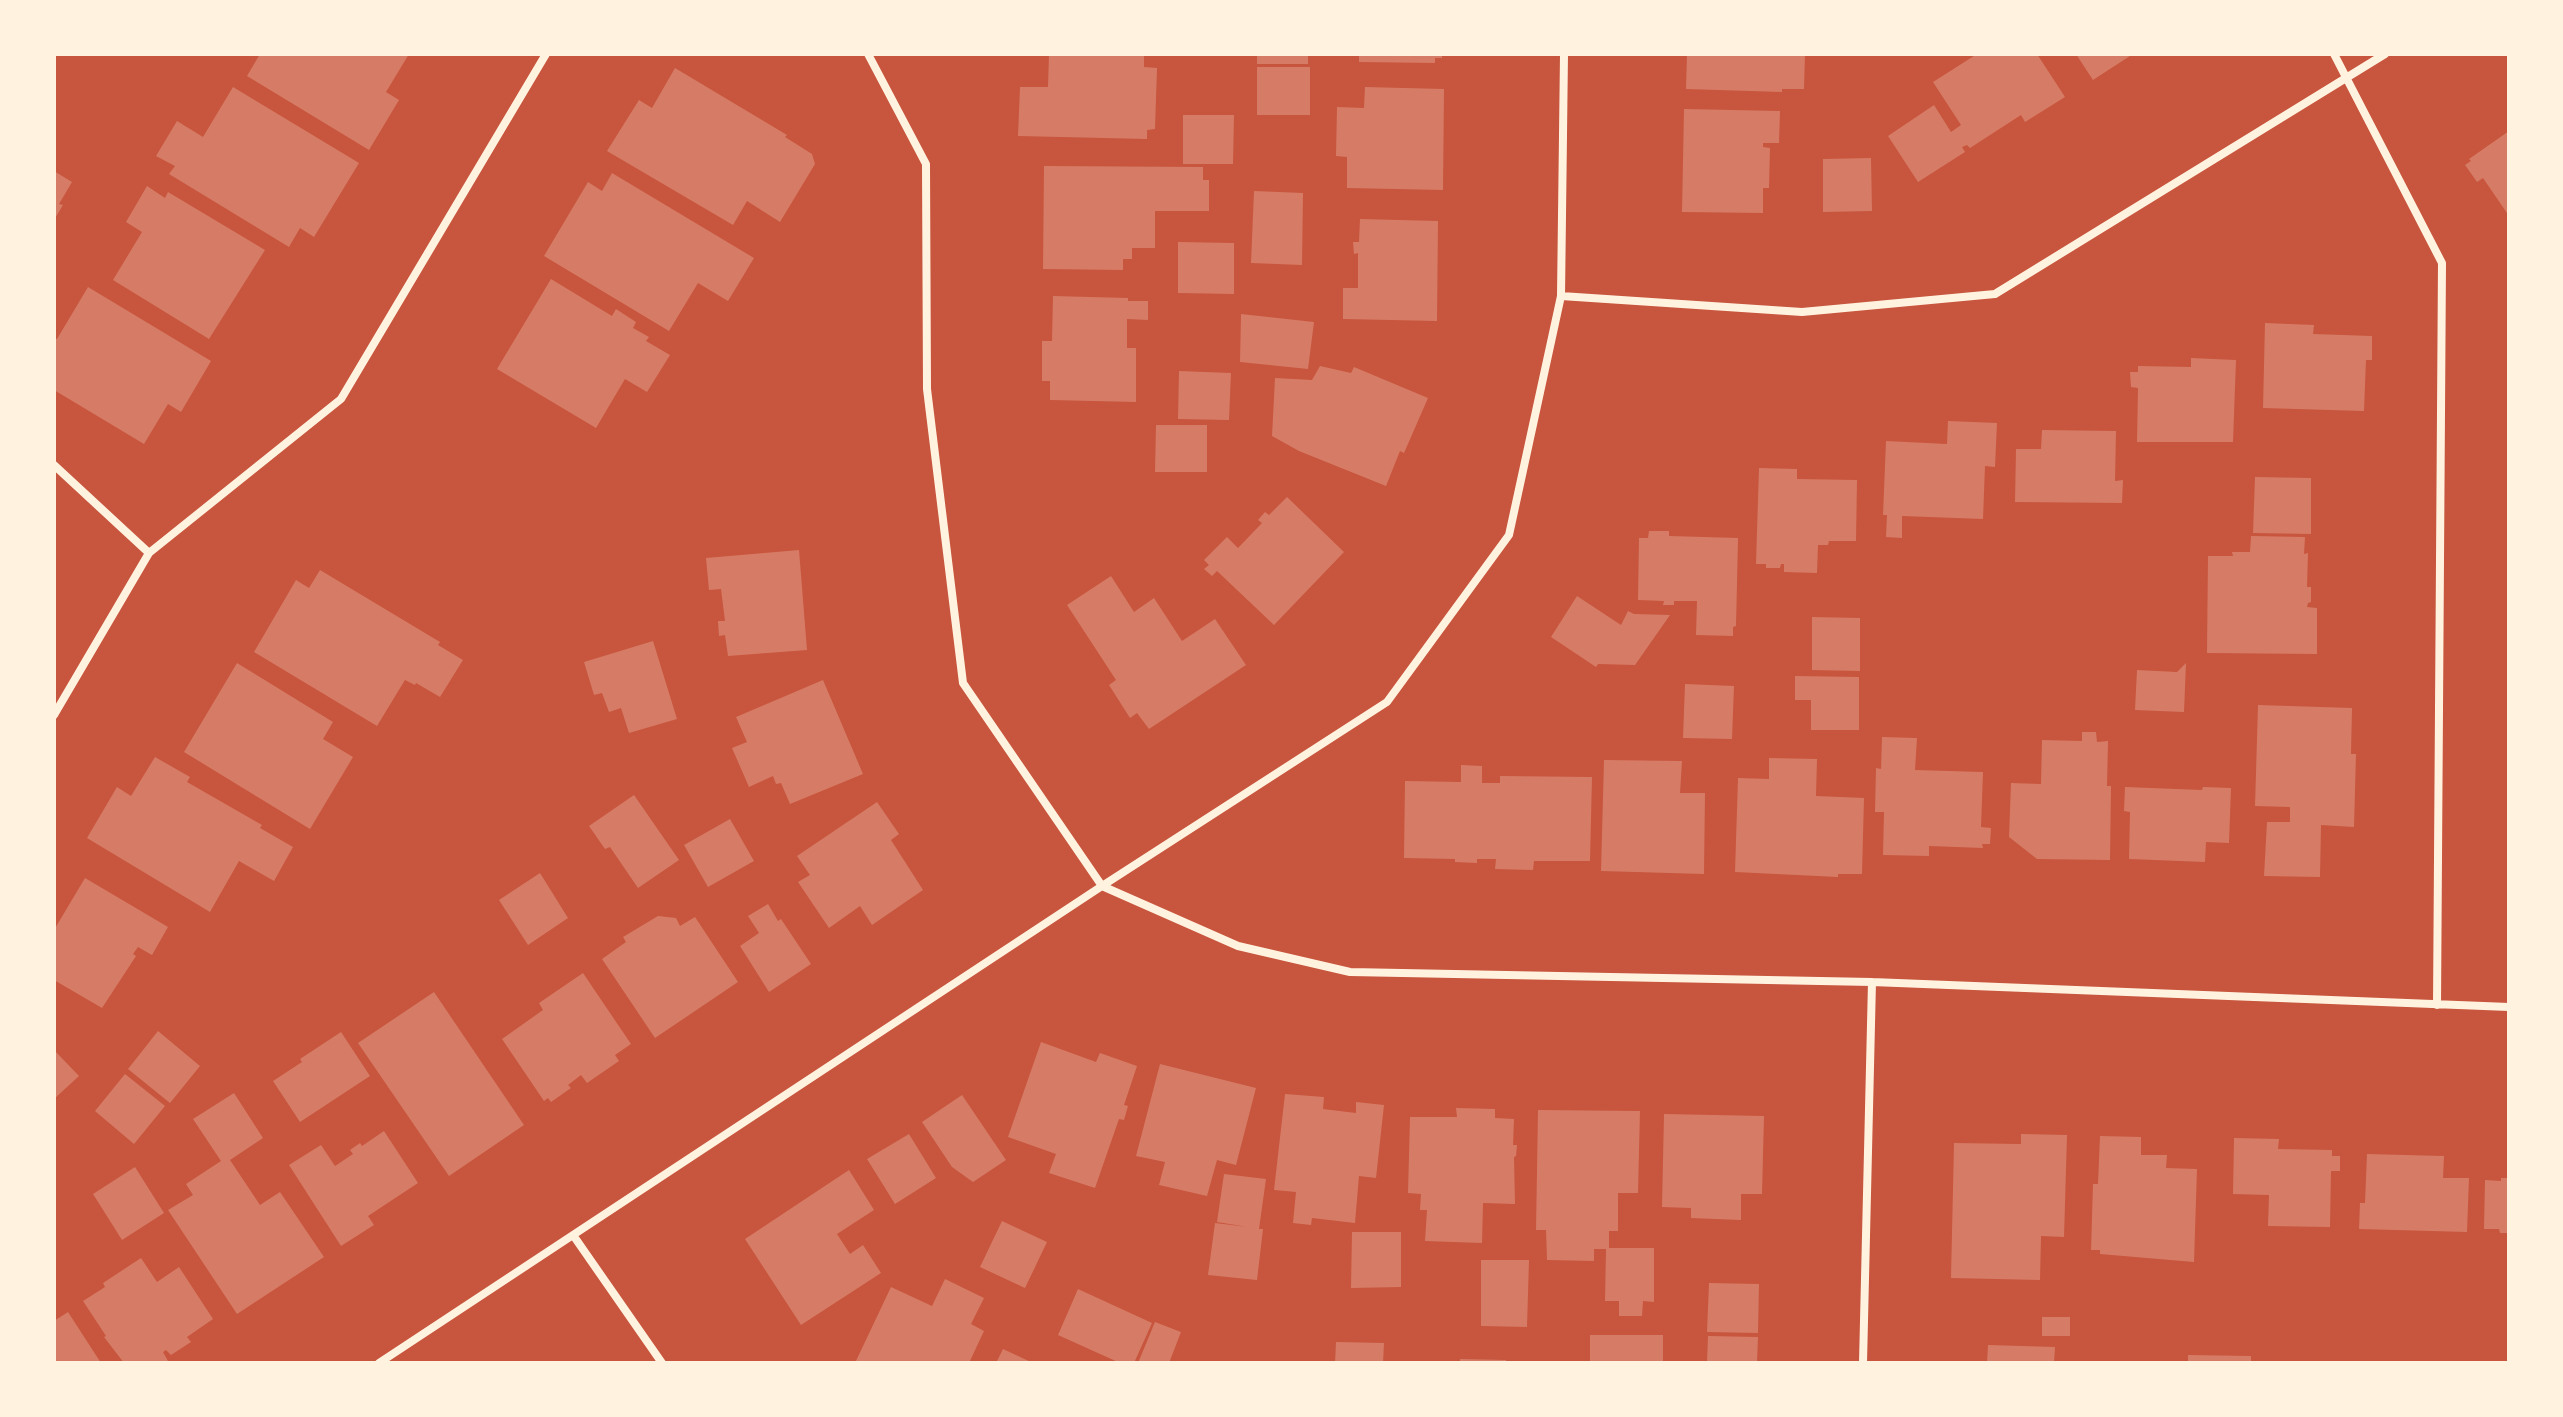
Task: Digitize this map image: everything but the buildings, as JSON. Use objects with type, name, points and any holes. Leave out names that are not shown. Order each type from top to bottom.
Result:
[{"type":"street","points":[[54,715],[149,553],[341,399],[546,54]]},
{"type":"street","points":[[868,54],[926,164],[927,389],[963,683],[1102,886],[1238,946],[1350,972],[1872,982],[2509,1007]]},
{"type":"street","points":[[379,1363],[1102,886],[1387,702],[1509,535],[1561,296],[1564,54]]},
{"type":"street","points":[[2334,54],[2442,263],[2437,1005]]},
{"type":"street","points":[[1561,296],[1802,312],[1995,294],[2385,54]]},
{"type":"street","points":[[54,465],[149,553]]},
{"type":"street","points":[[1863,1363],[1872,982]]},
{"type":"street","points":[[573,1235],[662,1363]]}]
